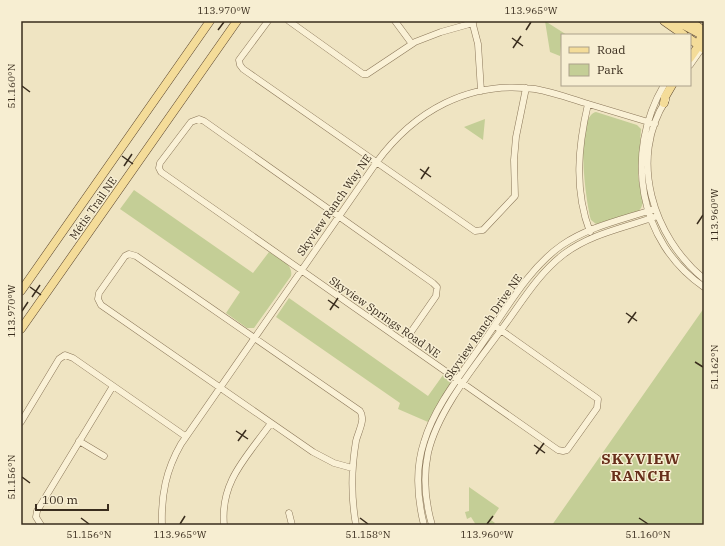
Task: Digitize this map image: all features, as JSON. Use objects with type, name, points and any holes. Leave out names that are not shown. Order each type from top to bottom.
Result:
[{"type":"main road","name":"Métis Trail NE","points":[[21,291],[210,21]]},
{"type":"main road","name":"Métis Trail NE","points":[[21,330],[237,21]]},
{"type":"main road","points":[[660,21],[675,34]]},
{"type":"main road","points":[[664,21],[683,34]]},
{"type":"main road","points":[[676,21],[700,40]]},
{"type":"main road","points":[[690,21],[700,40]]},
{"type":"main road","points":[[691,56],[700,40]]},
{"type":"main road","points":[[664,103],[665,97],[671,86]]},
{"type":"street","points":[[268,21],[241,56],[239,60],[240,65],[469,228],[479,231],[516,196],[516,137],[526,88]]},
{"type":"street","points":[[289,21],[363,74],[367,74],[412,44],[441,32],[472,22],[478,44],[480,91]]},
{"type":"street","points":[[395,21],[412,44]]},
{"type":"street","points":[[691,62],[700,40]]},
{"type":"street","points":[[664,86],[648,122],[641,149],[642,187],[647,212],[663,245],[672,257],[688,275],[704,287]]},
{"type":"street","points":[[675,86],[664,103],[655,124],[648,162],[650,187],[656,212],[669,240],[677,252],[704,279]]},
{"type":"street","name":"Skyview Ranch Way NE","points":[[162,525],[161,510],[166,479],[175,454],[186,436],[376,163],[389,146],[415,120],[450,101],[480,91],[502,88],[526,88],[544,91],[655,124]]},
{"type":"street","points":[[588,104],[581,138],[579,171],[581,196],[592,237]]},
{"type":"street","name":"Skyview Springs Road NE","points":[[339,217],[199,119],[191,122],[160,163],[159,168],[161,172],[558,450],[563,451],[570,446],[597,408],[598,399],[595,395],[502,330]]},
{"type":"street","name":"Skyview Ranch Drive NE","points":[[424,525],[418,497],[418,474],[420,453],[425,436],[437,411],[495,326],[541,263],[562,246],[589,229],[647,212],[656,212]]},
{"type":"street","name":"Skyview Ranch Drive NE","points":[[432,525],[425,489],[428,453],[436,430],[443,414],[502,330],[547,269],[565,253],[592,237],[650,218],[656,212]]},
{"type":"street","points":[[339,217],[434,283],[437,287],[436,296],[404,342]]},
{"type":"street","points":[[352,468],[324,459],[101,305],[98,299],[99,293],[125,256],[132,254],[362,414],[352,468],[352,500],[356,525]]},
{"type":"street","points":[[495,326],[502,330]]},
{"type":"street","points":[[21,422],[62,356],[65,355],[73,358],[186,436]]},
{"type":"street","points":[[41,525],[36,517],[37,511],[113,386]]},
{"type":"street","points":[[224,525],[224,498],[229,484],[270,423]]},
{"type":"street","points":[[79,441],[104,456]]},
{"type":"street","points":[[289,513],[292,525]]},
{"type":"green space","points":[[545,21],[565,34],[561,34],[560,56],[550,52]]},
{"type":"green space","points":[[596,112],[637,125],[641,129],[638,176],[643,203],[638,212],[596,224],[591,220],[589,211],[583,162],[583,144],[585,129],[589,117]]},
{"type":"green space","points":[[485,119],[483,140],[464,127]]},
{"type":"green space","points":[[134,190],[253,273],[269,252],[287,264],[290,268],[291,276],[254,328],[247,328],[226,313],[240,292],[120,209]]},
{"type":"green space","points":[[289,298],[428,396],[443,375],[451,383],[428,422],[398,409],[400,403],[276,317]]},
{"type":"green space","points":[[704,308],[704,525],[552,525]]},
{"type":"green space","points":[[469,487],[499,508],[491,520],[495,523],[493,525],[476,525],[471,517],[467,519],[465,512],[469,511]]},
{"type":"district","name":"SKYVIEW RANCH","points":[[641,468]]}]
